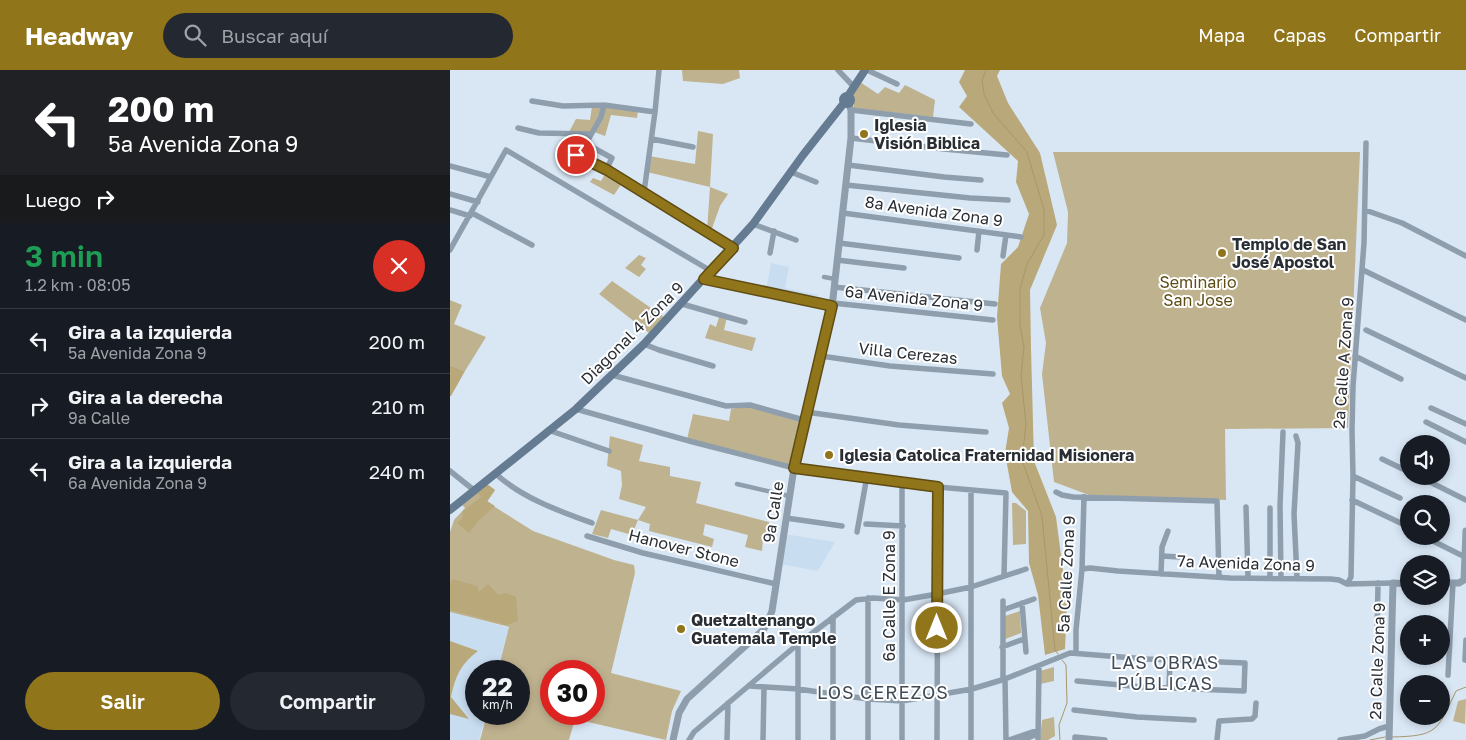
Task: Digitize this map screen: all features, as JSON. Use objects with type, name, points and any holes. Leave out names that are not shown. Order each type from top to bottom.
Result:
[{"type":"main road","name":"Diagonal 4 Zona 9","points":[[450,510],[576,408],[644,344],[682,304],[753,224],[791,172],[848,104],[854,87],[866,70]]},
{"type":"street","points":[[644,192],[659,70]]},
{"type":"street","points":[[838,70],[854,87]]},
{"type":"street","points":[[866,70],[897,84]]},
{"type":"street","points":[[532,101],[563,106],[604,105],[655,112]]},
{"type":"street","points":[[848,104],[971,124]]},
{"type":"street","name":"9a Calle","points":[[673,740],[679,713],[687,699],[765,628],[772,611],[784,512],[804,420],[833,305],[848,165],[850,138],[848,104]]},
{"type":"street","points":[[604,105],[601,117],[588,140],[590,144],[612,158],[606,170]]},
{"type":"street","points":[[518,128],[548,134],[591,134]]},
{"type":"street","points":[[850,138],[1007,155]]},
{"type":"street","points":[[652,139],[693,147]]},
{"type":"street","name":"2a Calle A Zona 9","points":[[1347,584],[1351,577],[1352,430],[1355,356],[1363,270],[1366,210],[1366,142]]},
{"type":"street","points":[[560,149],[606,170],[733,248]]},
{"type":"street","points":[[450,250],[506,150],[711,272]]},
{"type":"street","points":[[848,165],[981,180]]},
{"type":"street","points":[[450,166],[491,177]]},
{"type":"street","points":[[791,172],[816,182]]},
{"type":"street","points":[[846,185],[970,198],[1008,200]]},
{"type":"street","points":[[450,194],[478,202]]},
{"type":"street","points":[[450,210],[471,214],[532,245]]},
{"type":"street","points":[[1366,210],[1402,223],[1466,256]]},
{"type":"street","name":"8a Avenida Zona 9","points":[[843,213],[1021,237]]},
{"type":"street","points":[[753,224],[796,240]]},
{"type":"street","points":[[770,254],[774,232]]},
{"type":"street","points":[[977,250],[980,232]]},
{"type":"street","points":[[1003,256],[1006,235]]},
{"type":"street","points":[[839,243],[959,258]]},
{"type":"street","points":[[837,260],[904,268]]},
{"type":"street","points":[[1363,270],[1466,320]]},
{"type":"street","points":[[824,277],[834,283],[995,304]]},
{"type":"street","name":"6a Avenida Zona 9","points":[[704,279],[833,305],[993,320]]},
{"type":"street","points":[[682,304],[745,322]]},
{"type":"street","points":[[1366,330],[1466,378]]},
{"type":"street","points":[[644,344],[713,366]]},
{"type":"street","name":"Villa Cerezas","points":[[821,356],[890,366],[992,374]]},
{"type":"street","points":[[1355,356],[1401,379]]},
{"type":"street","points":[[612,375],[726,406],[750,405],[804,420]]},
{"type":"street","points":[[576,408],[693,442],[794,468],[938,487],[1006,493],[1004,576]]},
{"type":"street","points":[[1431,408],[1466,424]]},
{"type":"street","points":[[806,412],[899,425],[986,432]]},
{"type":"street","points":[[1426,422],[1466,442]]},
{"type":"street","points":[[548,430],[610,451]]},
{"type":"street","points":[[1281,578],[1280,506],[1283,432]]},
{"type":"street","points":[[1296,436],[1298,443],[1294,514],[1297,578]]},
{"type":"street","points":[[1382,459],[1400,468]]},
{"type":"street","points":[[450,471],[475,491]]},
{"type":"street","points":[[496,474],[508,484],[532,498],[592,523]]},
{"type":"street","points":[[857,532],[866,476]]},
{"type":"street","points":[[1353,476],[1400,498]]},
{"type":"street","name":"6a Calle E Zona 9","points":[[902,481],[902,740]]},
{"type":"street","points":[[737,484],[789,496]]},
{"type":"street","points":[[1436,485],[1466,500]]},
{"type":"street","points":[[937,740],[938,487]]},
{"type":"street","points":[[971,490],[971,740]]},
{"type":"street","points":[[1056,492],[1066,496],[1217,501],[1219,577]]},
{"type":"street","name":"5a Calle Zona 9","points":[[1073,653],[1082,569],[1084,497]]},
{"type":"street","points":[[1352,500],[1400,523]]},
{"type":"street","points":[[1246,507],[1248,577]]},
{"type":"street","points":[[1270,508],[1270,578]]},
{"type":"street","points":[[784,512],[842,526]]},
{"type":"street","points":[[866,524],[903,526]]},
{"type":"street","points":[[1161,574],[1163,544],[1168,531]]},
{"type":"street","points":[[1448,675],[1453,583],[1465,582],[1466,531]]},
{"type":"street","name":"Hanover Stone","points":[[587,536],[643,552],[776,584]]},
{"type":"street","points":[[1441,545],[1465,557]]},
{"type":"street","points":[[1162,556],[1180,557]]},
{"type":"street","name":"7a Avenida Zona 9","points":[[1082,569],[1094,568],[1219,577],[1339,580],[1347,584],[1400,584]]},
{"type":"street","points":[[689,740],[694,732],[798,644],[856,600],[868,598],[903,600],[937,594],[971,587],[1026,569]]},
{"type":"street","points":[[1374,652],[1377,640],[1378,583]]},
{"type":"street","name":"2a Calle Zona 9","points":[[1389,740],[1393,584]]},
{"type":"street","points":[[868,598],[868,740]]},
{"type":"street","points":[[1003,610],[1034,599]]},
{"type":"street","points":[[1003,601],[1002,647],[1007,740],[1038,735]]},
{"type":"street","points":[[1022,603],[1026,652]]},
{"type":"street","points":[[833,617],[833,740]]},
{"type":"street","points":[[1002,647],[1024,639]]},
{"type":"street","points":[[1465,660],[1466,640]]},
{"type":"street","points":[[798,644],[798,740]]},
{"type":"street","points":[[750,686],[798,689],[868,699],[902,701],[972,689],[1073,653],[1245,663],[1244,691],[1077,681]]},
{"type":"street","points":[[1169,688],[1170,660]]},
{"type":"street","points":[[1038,666],[1038,735]]},
{"type":"street","points":[[764,687],[764,740]]},
{"type":"street","points":[[1217,740],[1219,721],[1252,719],[1255,716],[1256,703]]},
{"type":"street","points":[[727,740],[728,704]]},
{"type":"street","points":[[1074,710],[1137,717],[1194,720]]},
{"type":"street","points":[[1340,740],[1365,736],[1379,728],[1389,727]]},
{"type":"street","points":[[1022,740],[1038,735]]},
{"type":"street","points":[[1075,738],[1106,740]]},
{"type":"shaded area","points":[[965,70],[1000,70],[997,76],[1008,103],[1040,153],[1057,225],[1030,290],[1034,461],[1056,517],[1067,601],[1065,649],[1045,655],[1038,595],[1029,563],[1028,511],[1012,492],[1005,453],[1009,428],[1002,403],[1010,394],[1002,376],[997,317],[1001,264],[1018,247],[1029,214],[1016,182],[1018,161],[959,107],[967,96],[959,82]]},
{"type":"shaded area","points":[[771,263],[789,267],[785,288],[818,295],[817,300],[766,289]]},
{"type":"shaded area","points":[[450,365],[465,371],[451,396],[450,396]]},
{"type":"shaded area","points":[[487,484],[495,490],[487,501],[495,506],[479,520],[469,533],[457,523],[462,519],[463,511],[481,497],[478,493]]},
{"type":"shaded area","points":[[784,534],[835,542],[818,571],[780,564]]},
{"type":"shaded area","points":[[453,579],[477,586],[479,592],[488,584],[498,595],[506,593],[516,597],[518,621],[507,625],[450,610],[450,584]]},
{"type":"shaded area","points":[[450,612],[509,628],[501,660],[465,660],[465,725],[483,725],[479,740],[450,740]]},
{"type":"shaded area","points":[[450,641],[478,651],[468,660],[465,660],[465,664],[455,682],[451,697],[465,714],[465,718],[450,714]]},
{"type":"green space","points":[[682,70],[739,70],[740,78],[723,84],[683,81]]},
{"type":"green space","points":[[860,82],[878,94],[885,87],[899,93],[905,85],[935,100],[933,117],[854,108],[852,95]]},
{"type":"green space","points":[[604,105],[638,110],[637,118],[611,115],[605,136],[594,132]]},
{"type":"green space","points":[[592,106],[603,106],[591,132],[569,132],[576,119],[590,120]]},
{"type":"green space","points":[[698,131],[713,134],[710,187],[647,172],[649,156],[695,164]]},
{"type":"green space","points":[[566,136],[584,136],[585,146],[581,156],[563,148]]},
{"type":"green space","name":"Seminario San Jose","points":[[1053,152],[1360,152],[1348,428],[1225,429],[1226,500],[1089,495],[1054,482],[1042,374],[1046,343],[1040,308],[1067,243],[1068,212]]},
{"type":"green space","points":[[607,171],[624,180],[614,195],[590,182],[593,178],[601,181]]},
{"type":"green space","points":[[710,187],[728,194],[720,206],[710,234],[707,231]]},
{"type":"green space","points":[[639,255],[646,258],[641,265],[646,269],[639,277],[625,268]]},
{"type":"green space","points":[[612,281],[664,317],[649,333],[599,294]]},
{"type":"green space","points":[[450,300],[462,305],[454,324],[486,337],[465,371],[450,365]]},
{"type":"green space","points":[[720,314],[727,317],[724,330],[756,338],[752,351],[705,338],[710,324],[716,327]]},
{"type":"green space","points":[[748,406],[802,421],[792,466],[687,439],[693,414],[729,421],[731,409]]},
{"type":"green space","points":[[610,436],[643,445],[639,461],[670,467],[670,476],[701,482],[696,503],[769,522],[768,539],[763,538],[762,551],[745,547],[748,535],[705,524],[703,535],[714,539],[712,547],[649,531],[650,524],[638,520],[646,507],[619,499],[622,485],[621,471],[607,466]]},
{"type":"green space","points":[[487,484],[495,490],[487,502],[533,531],[614,560],[634,565],[635,573],[611,673],[681,691],[672,711],[666,740],[601,725],[605,725],[605,660],[540,660],[540,725],[573,725],[569,740],[480,740],[484,725],[530,725],[530,660],[501,660],[509,627],[450,612],[450,532],[454,520],[465,508],[461,504]]},
{"type":"green space","points":[[1012,503],[1016,503],[1026,511],[1026,544],[1013,545]]},
{"type":"green space","points":[[601,510],[638,520],[632,535],[611,529],[608,538],[592,534]]},
{"type":"green space","points":[[1020,611],[1021,633],[1005,639],[1005,616]]},
{"type":"green space","points":[[1054,667],[1054,681],[1040,684],[1040,671]]},
{"type":"green space","points":[[1466,699],[1465,724],[1453,721],[1458,701]]},
{"type":"green space","points":[[1054,717],[1055,736],[1048,740],[1040,740],[1042,720]]},
{"type":"waterway","points":[[986,70],[982,80],[984,94],[993,113],[1027,152],[1044,210],[1044,235],[1027,264],[1020,289],[1020,325],[1024,347],[1021,375],[1026,424],[1022,460],[1042,516],[1055,650],[1058,654]]},
{"type":"waterway","points":[[1060,740],[1059,725],[1067,703],[1066,665],[1062,660]]},
{"type":"waterway","points":[[1392,737],[1419,735],[1434,729],[1440,723],[1456,691],[1466,687]]},
{"type":"waterway","points":[[1370,740],[1385,737]]},
{"type":"place","name":"Iglesia Visión Biblica","points":[[864,134]]},
{"type":"place","name":"Templo de San José Apostol","points":[[1222,253]]},
{"type":"place","name":"Iglesia Catolica Fraternidad Misionera","points":[[829,455]]},
{"type":"place","name":"Quetzaltenango Guatemala Temple","points":[[681,629]]},
{"type":"district","name":"LAS OBRAS PÚBLICAS","points":[[1165,673]]},
{"type":"district","name":"LOS CEREZOS","points":[[883,693]]},
{"type":"route","points":[[576,155],[607,170],[733,248],[704,279],[832,306],[794,468],[938,487],[937,628]]}]
